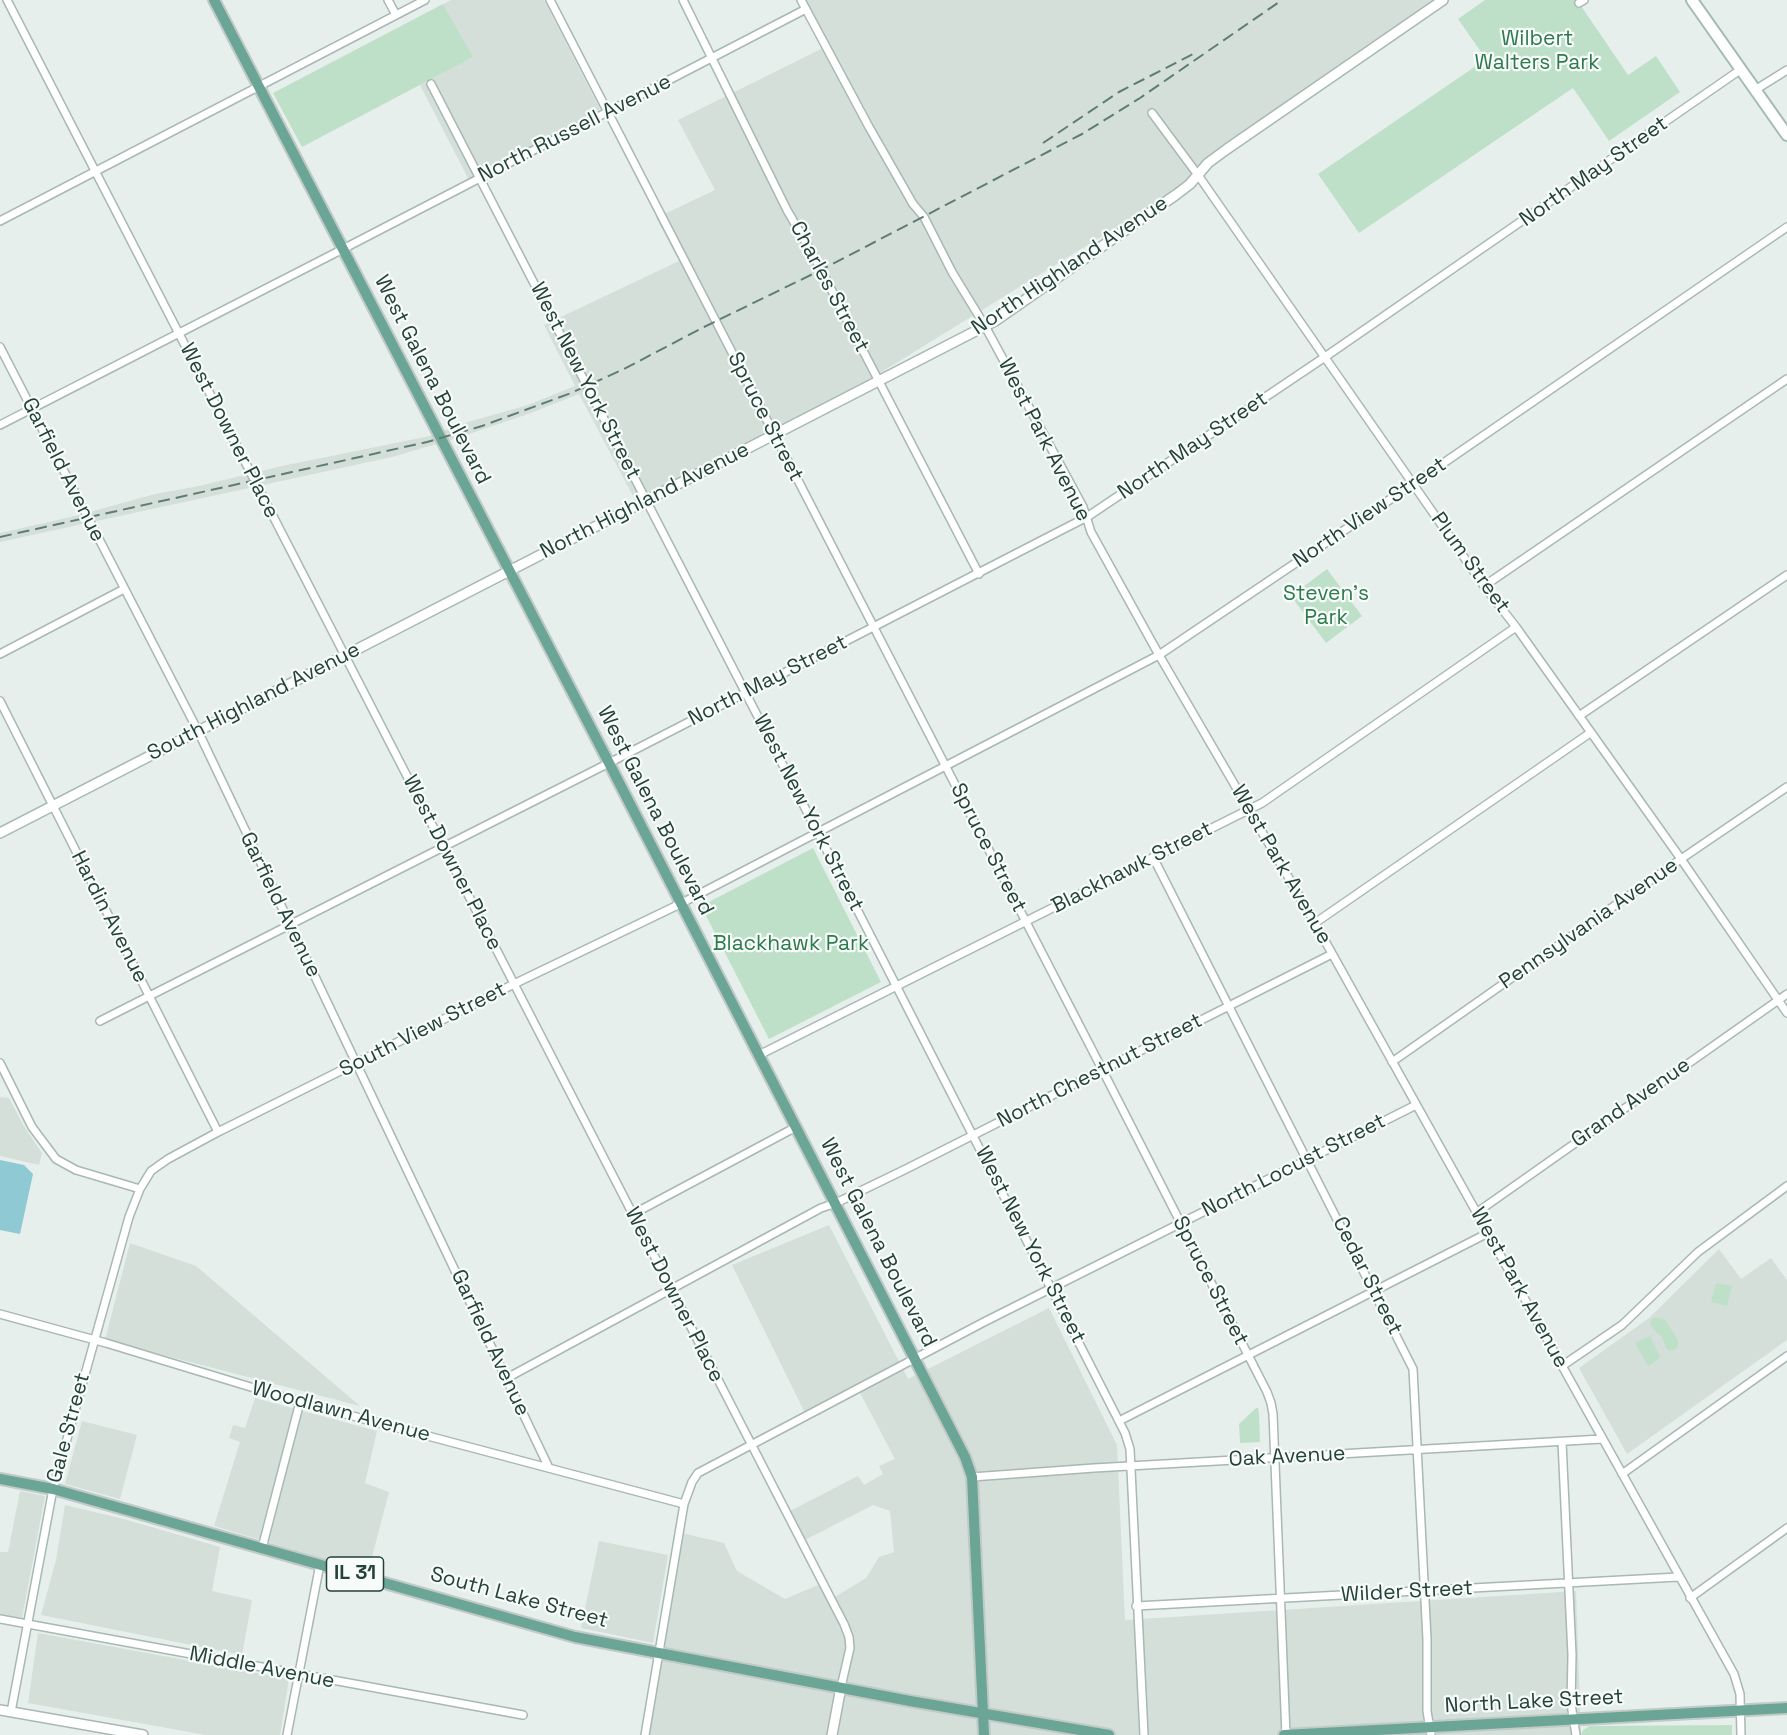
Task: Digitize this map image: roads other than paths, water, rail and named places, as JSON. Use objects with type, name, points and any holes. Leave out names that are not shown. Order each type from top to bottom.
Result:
[{"type":"main road","name":"West Galena Boulevard","points":[[214,0],[965,1457],[972,1477],[984,1735]]},
{"type":"main road","points":[[1692,0],[1787,135]]},
{"type":"main road","name":"IL 31","points":[[0,1479],[53,1489]]},
{"type":"main road","name":"South Lake Street","points":[[53,1489],[575,1637],[983,1713]]},
{"type":"main road","name":"North Lake Street","points":[[1285,1735],[1431,1731],[1575,1719],[1787,1708]]},
{"type":"main road","name":"IL 31","points":[[983,1713],[1109,1735]]},
{"type":"street","name":"West Downer Place","points":[[7,0],[752,1444],[849,1637],[850,1648],[832,1735]]},
{"type":"street","points":[[388,0],[396,15]]},
{"type":"street","points":[[0,220],[425,0]]},
{"type":"street","name":"Spruce Street","points":[[550,0],[1026,921],[1271,1403],[1285,1735]]},
{"type":"street","name":"Charles Street","points":[[682,0],[787,210],[818,262],[978,574]]},
{"type":"street","name":"West Park Avenue","points":[[801,0],[869,127],[913,204],[924,216],[952,272],[985,326],[1083,507],[1091,532],[1159,655],[1315,923],[1689,1598],[1734,1674],[1740,1694],[1741,1735]]},
{"type":"street","name":"North Highland Avenue","points":[[508,570],[985,326],[1177,194],[1227,149],[1443,0]]},
{"type":"street","name":"North Russell Avenue","points":[[0,425],[806,9]]},
{"type":"street","name":"North May Street","points":[[100,1021],[1087,517],[1325,357],[1740,70]]},
{"type":"street","points":[[1755,90],[1787,70]]},
{"type":"street","name":"West New York Street","points":[[431,84],[898,987],[1129,1441],[1144,1735]]},
{"type":"street","name":"Plum Street","points":[[1152,113],[1198,175],[1484,586],[1516,627],[1681,859],[1787,1013]]},
{"type":"street","name":"North View Street","points":[[680,904],[1159,655],[1413,484],[1787,226]]},
{"type":"street","name":"Garfield Avenue","points":[[0,347],[198,731],[549,1468]]},
{"type":"street","points":[[1484,586],[1787,379]]},
{"type":"street","name":"South Highland Avenue","points":[[0,833],[508,570]]},
{"type":"street","points":[[1579,716],[1787,575]]},
{"type":"street","points":[[0,654],[124,589]]},
{"type":"street","name":"Blackhawk Street","points":[[759,1055],[1249,809],[1281,790],[1516,627]]},
{"type":"street","name":"Hardin Avenue","points":[[0,701],[218,1132]]},
{"type":"street","points":[[1315,923],[1590,733]]},
{"type":"street","name":"Pennsylvania Avenue","points":[[1392,1062],[1787,787]]},
{"type":"street","name":"Cedar Street","points":[[1154,857],[1413,1369],[1425,1591],[1427,1711],[1431,1731]]},
{"type":"street","name":"South View Street","points":[[168,1159],[514,984],[680,904]]},
{"type":"street","name":"North Chestnut Street","points":[[507,1378],[821,1208],[836,1203],[1103,1071],[1332,954]]},
{"type":"street","name":"Grand Avenue","points":[[1476,1213],[1787,994]]},
{"type":"street","points":[[0,1063],[32,1127],[42,1143],[56,1158],[76,1170],[140,1189]]},
{"type":"street","name":"North Locust Street","points":[[645,1735],[684,1504],[698,1473],[915,1358],[1416,1105]]},
{"type":"street","points":[[633,1214],[796,1127]]},
{"type":"street","name":"Gale Street","points":[[11,1712],[53,1489],[93,1339],[129,1217],[140,1189],[152,1172],[168,1159]]},
{"type":"street","points":[[1562,1366],[1622,1325],[1704,1247],[1787,1186]]},
{"type":"street","points":[[1119,1421],[1488,1233]]},
{"type":"street","name":"Woodlawn Avenue","points":[[0,1314],[93,1339],[300,1402],[684,1504]]},
{"type":"street","points":[[1622,1474],[1787,1356]]},
{"type":"street","points":[[261,1548],[300,1402]]},
{"type":"street","name":"Oak Avenue","points":[[972,1477],[1602,1439]]},
{"type":"street","points":[[1562,1442],[1572,1655],[1571,1704],[1576,1735]]},
{"type":"street","points":[[1689,1598],[1787,1528]]},
{"type":"street","points":[[287,1735],[320,1564]]},
{"type":"street","name":"Wilder Street","points":[[1136,1606],[1678,1577]]},
{"type":"street","name":"Middle Avenue","points":[[0,1619],[523,1715]]},
{"type":"street","points":[[0,1710],[143,1735]]},
{"type":"water","points":[[0,1160],[24,1165],[33,1174],[20,1234],[0,1230]]},
{"type":"railway","points":[[0,537],[427,442],[482,426],[571,393],[624,369],[821,270],[1082,134],[1140,98],[1282,0]]},
{"type":"railway","points":[[1043,143],[1119,92],[1193,54]]},
{"type":"park label","name":"Wilbert Walters Park","points":[[1537,51]]},
{"type":"park label","name":"Steven's Park","points":[[1326,606]]},
{"type":"park label","name":"Blackhawk Park","points":[[791,944]]}]
